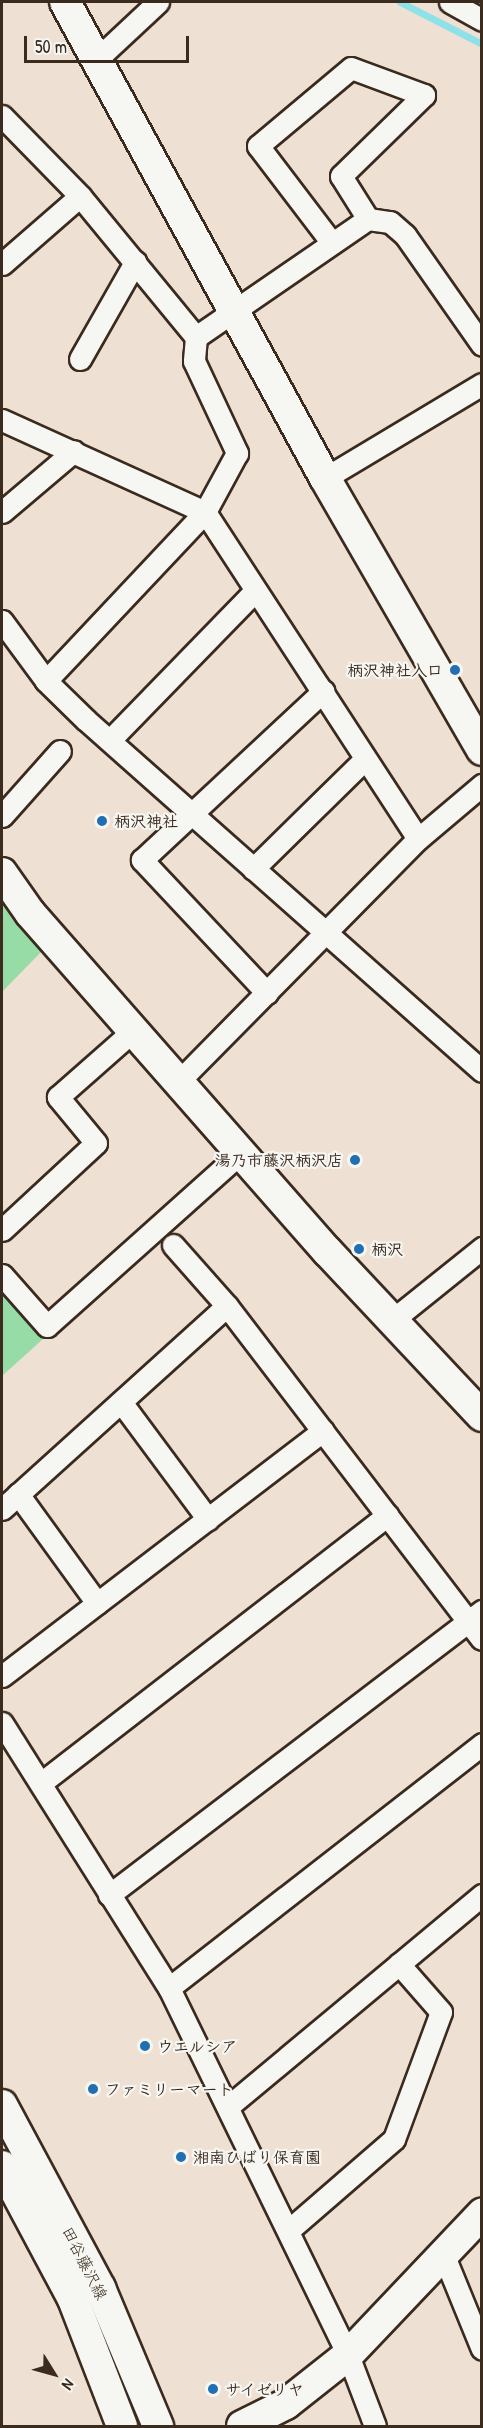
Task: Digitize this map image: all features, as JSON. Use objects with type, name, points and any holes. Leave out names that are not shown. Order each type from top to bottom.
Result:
[{"type":"street","points":[[65,2],[237,309],[325,478],[482,750]]},
{"type":"street","points":[[96,60],[158,2]]},
{"type":"street","points":[[450,2],[482,20]]},
{"type":"street","points":[[332,243],[258,146],[351,68],[424,95],[342,176],[368,219]]},
{"type":"street","points":[[2,117],[80,196],[196,337],[194,361],[237,453],[204,512],[46,681]]},
{"type":"street","points":[[2,262],[80,196]]},
{"type":"street","points":[[196,337],[368,219],[390,222],[405,235],[482,345]]},
{"type":"street","points":[[80,359],[135,262]]},
{"type":"street","points":[[325,478],[482,384]]},
{"type":"street","points":[[2,420],[204,512],[323,691],[364,760],[418,839]]},
{"type":"street","points":[[2,512],[74,451]]},
{"type":"street","points":[[110,741],[255,591]]},
{"type":"street","points":[[2,621],[46,681],[191,814],[482,1071]]},
{"type":"street","points":[[267,993],[142,860],[323,691]]},
{"type":"street","points":[[2,816],[60,751]]},
{"type":"street","points":[[252,868],[364,760]]},
{"type":"street","points":[[181,1079],[418,839],[482,785]]},
{"type":"street","points":[[2,873],[30,913],[181,1079],[328,1252],[395,1318],[482,1416]]},
{"type":"street","points":[[2,1230],[96,1143],[58,1097],[135,1029]]},
{"type":"street","points":[[2,1275],[47,1326],[243,1151]]},
{"type":"street","points":[[173,1245],[226,1306],[388,1515],[475,1616],[482,1639]]},
{"type":"street","points":[[395,1318],[482,1248]]},
{"type":"street","points":[[2,1509],[226,1306]]},
{"type":"street","points":[[121,1402],[208,1519]]},
{"type":"street","points":[[2,1676],[323,1431]]},
{"type":"street","points":[[18,1494],[97,1603]]},
{"type":"street","points":[[41,1783],[388,1515]]},
{"type":"street","points":[[109,1895],[475,1616]]},
{"type":"street","points":[[2,1723],[169,1988],[230,2105],[348,2355],[375,2427]]},
{"type":"street","points":[[169,1988],[482,1744]]},
{"type":"street","points":[[230,2105],[482,1896]]},
{"type":"street","points":[[289,2230],[394,2139],[441,2012],[399,1964]]},
{"type":"street","name":"田谷藤沢線","points":[[2,2105],[100,2288],[158,2427]]},
{"type":"street","name":"田谷藤沢線","points":[[2,2166],[73,2299],[122,2427]]},
{"type":"street","points":[[242,2427],[285,2404],[348,2355],[482,2214]]},
{"type":"street","points":[[444,2256],[482,2349]]},
{"type":"green space","points":[[2,891],[44,949],[2,992]]},
{"type":"green space","points":[[2,1294],[43,1339],[2,1376]]},
{"type":"waterway","points":[[400,2],[482,44]]},
{"type":"place","name":"柄沢神社入口","points":[[455,670]]},
{"type":"place","name":"柄沢神社","points":[[102,821]]},
{"type":"place","name":"湯乃市藤沢柄沢店","points":[[355,1160]]},
{"type":"place","name":"柄沢","points":[[359,1249]]},
{"type":"place","name":"ウエルシア","points":[[145,2046]]},
{"type":"place","name":"ファミリーマート","points":[[93,2089]]},
{"type":"place","name":"湘南ひばり保育園","points":[[181,2157]]},
{"type":"place","name":"サイゼリヤ","points":[[213,2389]]}]
